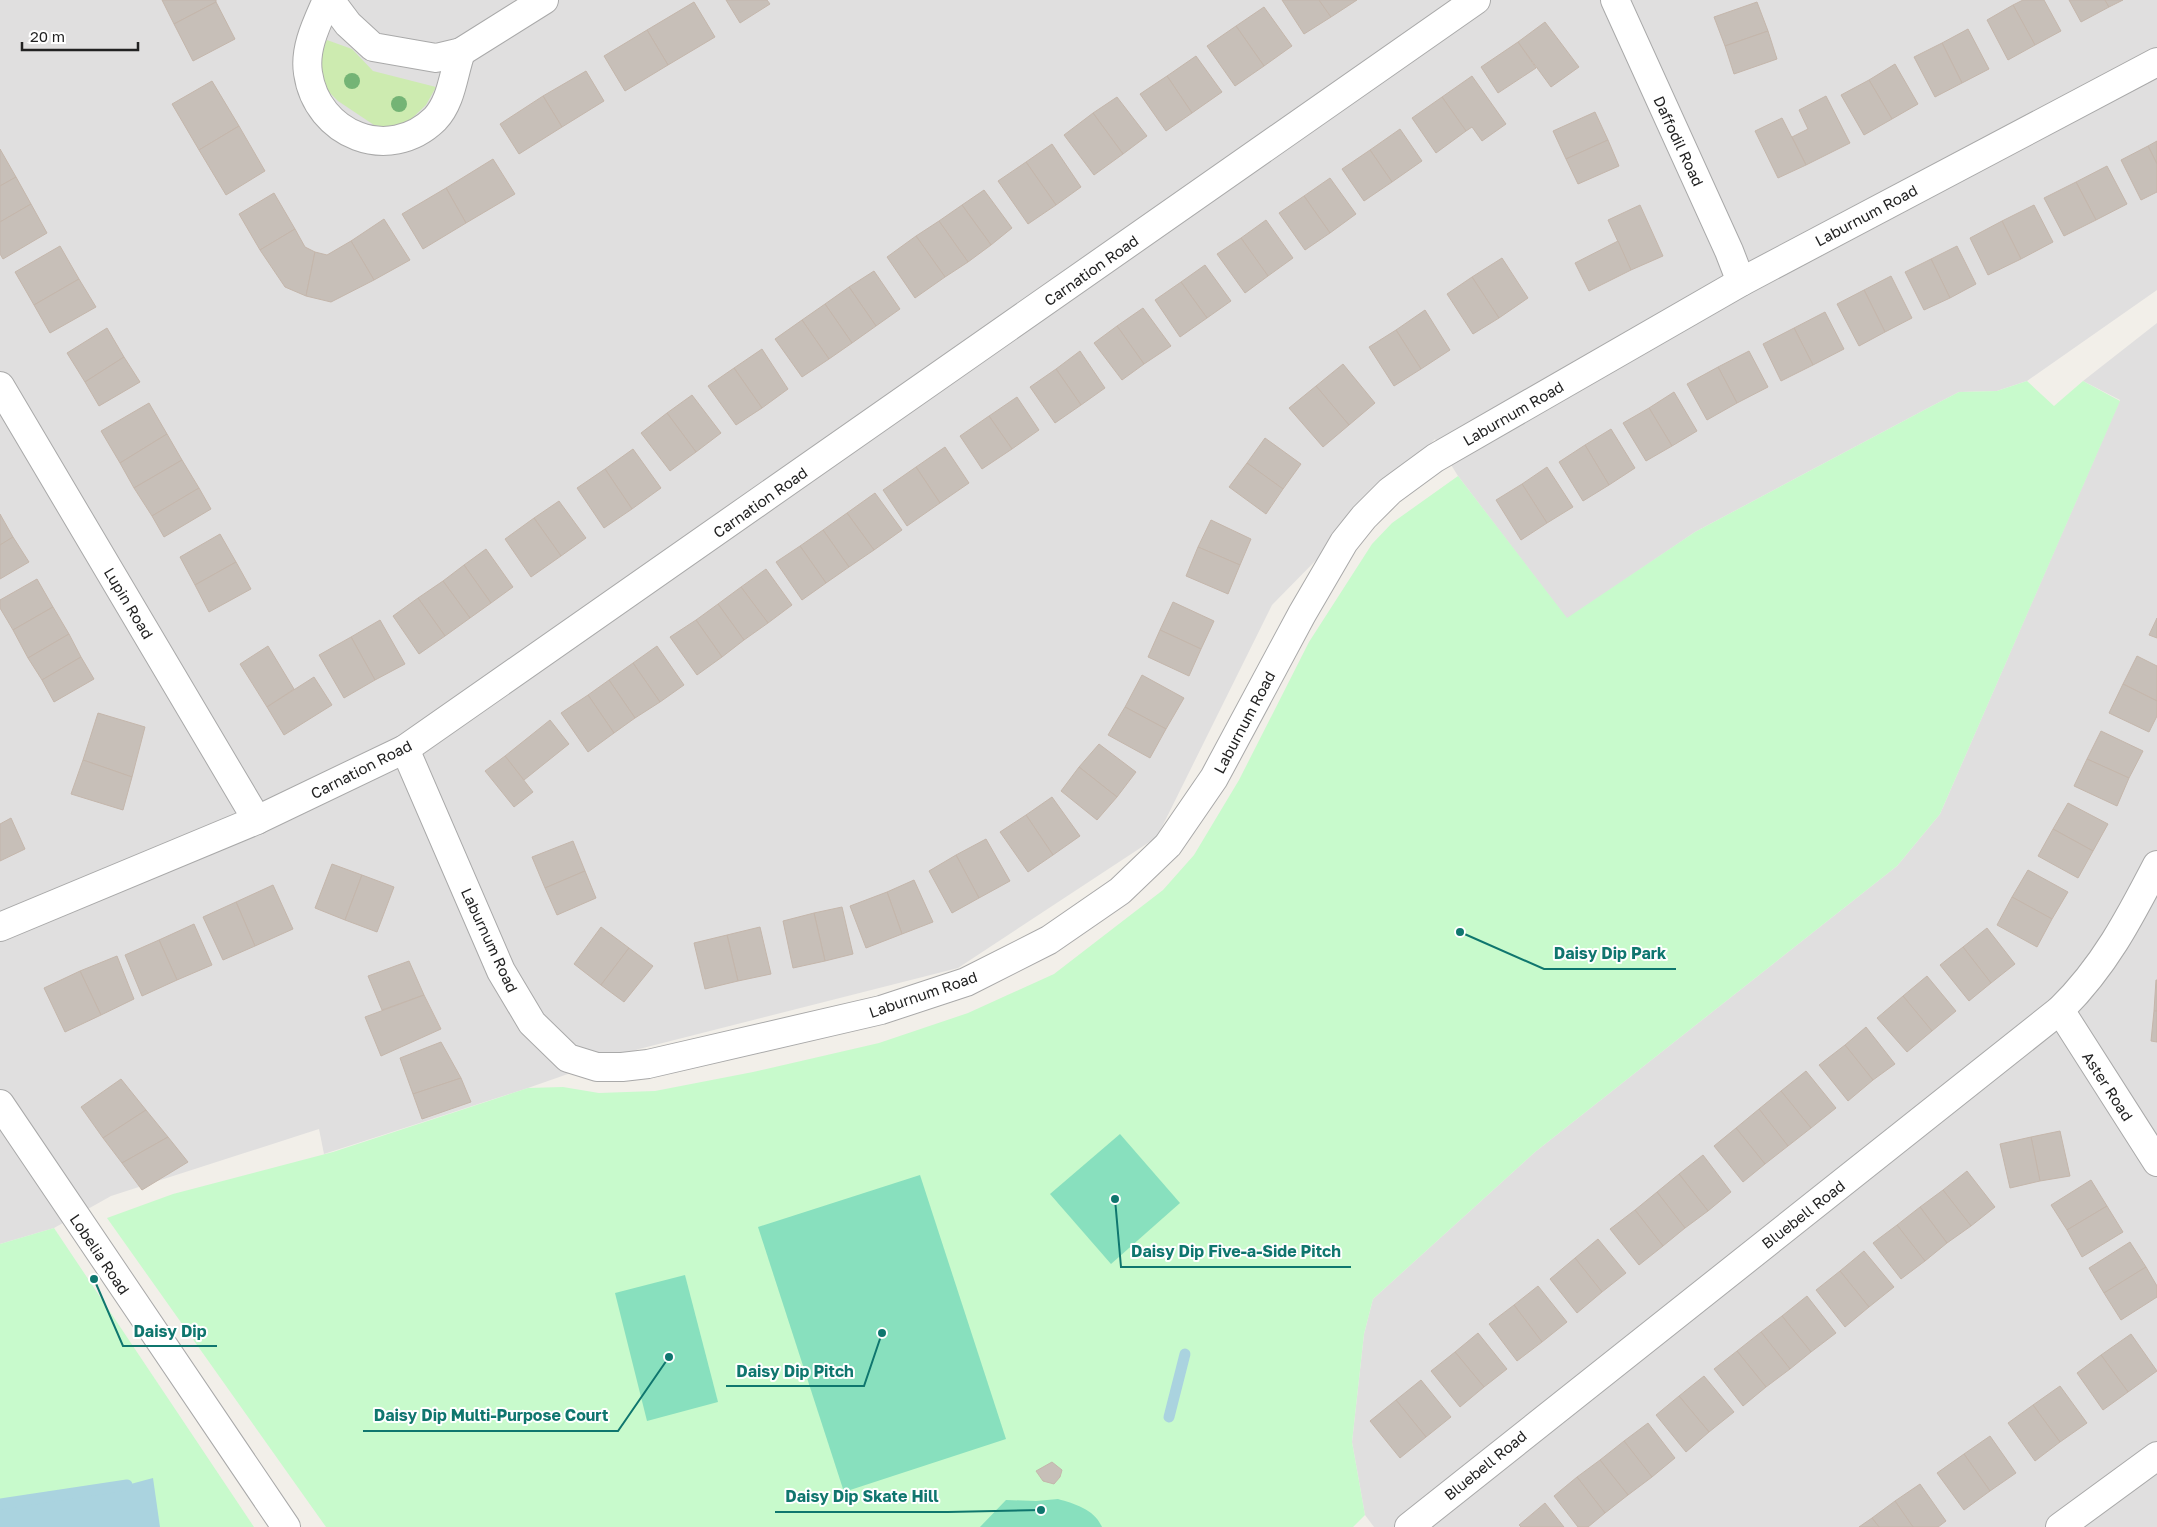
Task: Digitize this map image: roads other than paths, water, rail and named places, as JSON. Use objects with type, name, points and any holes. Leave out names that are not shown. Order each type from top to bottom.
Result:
[{"type":"street","points":[[461,52],[451,92],[435,118],[409,138],[376,142],[352,136],[328,117],[316,98],[308,73],[309,44],[328,0],[348,24],[373,47],[436,58],[461,52],[544,0]]},
{"type":"street","name":"Carnation Road","points":[[0,927],[258,820],[405,749],[1476,0]]},
{"type":"street","name":"Daffodil Road","points":[[1615,0],[1729,251],[1741,282]]},
{"type":"street","name":"Laburnum Road","points":[[405,749],[501,972],[532,1023],[568,1058],[597,1067],[648,1064],[881,1010],[966,982],[1049,940],[1120,891],[1168,845],[1214,778],[1302,614],[1344,542],[1364,516],[1390,491],[1435,458],[1741,282],[2157,62]]},
{"type":"street","name":"Lupin Road","points":[[0,386],[258,820]]},
{"type":"street","name":"Bluebell Road","points":[[1409,1527],[2060,1010],[2085,985],[2110,952],[2157,865]]},
{"type":"street","name":"Aster Road","points":[[2060,1010],[2157,1162]]},
{"type":"street","name":"Lobelia Road","points":[[0,1104],[286,1527]]},
{"type":"street","points":[[2060,1527],[2157,1456]]},
{"type":"water","points":[[153,1478],[160,1527],[0,1527],[0,1504],[127,1485]]},
{"type":"waterway","points":[[1169,1417],[1185,1354]]},
{"type":"waterway","points":[[0,1504],[127,1485]]},
{"type":"place","name":"Daisy Dip Park","points":[[1460,932]]},
{"type":"place","name":"Daisy Dip Five-a-Side Pitch","points":[[1115,1199]]},
{"type":"place","name":"Daisy Dip","points":[[94,1279]]},
{"type":"place","name":"Daisy Dip Pitch","points":[[882,1333]]},
{"type":"place","name":"Daisy Dip Multi-Purpose Court","points":[[669,1357]]},
{"type":"place","name":"Daisy Dip Skate Hill","points":[[1041,1510]]}]
